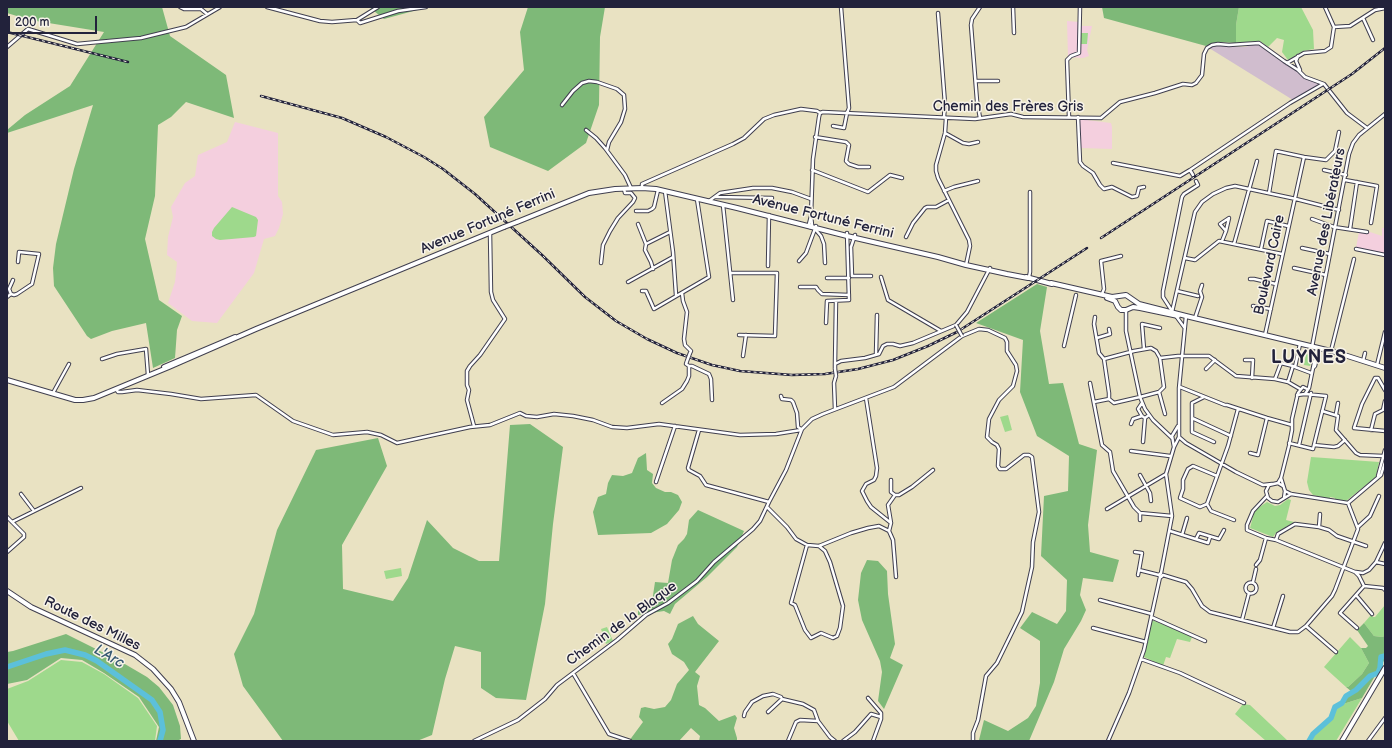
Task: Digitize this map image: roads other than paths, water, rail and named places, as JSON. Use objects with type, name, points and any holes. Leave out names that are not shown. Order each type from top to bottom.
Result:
[{"type":"main road","name":"Avenue Fortuné Ferrini","points":[[7,380],[75,400],[94,398],[218,343],[256,329],[589,193],[624,188],[658,189],[967,264],[1119,297]]},
{"type":"main road","name":"Avenue Fortuné Ferrini","points":[[1051,283],[1112,299],[1118,307]]},
{"type":"main road","points":[[1186,316],[1176,316],[1140,308],[1127,309],[1118,307],[1117,301],[1119,297],[1126,295],[1131,300],[1139,304],[1331,351],[1385,366]]},
{"type":"main road","points":[[1127,309],[1132,305],[1131,300]]},
{"type":"main road","name":"Route des Milles","points":[[7,592],[37,610],[135,655],[153,669],[171,689],[179,702],[192,740]]},
{"type":"main road","points":[[1342,741],[1385,668]]},
{"type":"street","points":[[180,7],[184,9],[201,9],[208,14]]},
{"type":"street","points":[[7,47],[28,29],[77,44],[141,38],[186,27],[220,7]]},
{"type":"street","points":[[267,7],[320,21],[332,22],[357,20],[378,7]]},
{"type":"street","points":[[357,20],[359,23],[362,23],[398,11],[426,7]]},
{"type":"street","points":[[833,126],[844,128],[846,113],[849,108],[841,7]]},
{"type":"street","points":[[980,7],[972,19],[971,25],[977,101],[980,118]]},
{"type":"street","points":[[1013,7],[1014,33]]},
{"type":"street","points":[[1069,117],[1067,60],[1071,56],[1079,53],[1080,7]]},
{"type":"street","points":[[1287,63],[1308,52],[1325,51],[1331,47],[1334,27],[1324,7]]},
{"type":"street","points":[[1334,27],[1350,26],[1374,10],[1385,8]]},
{"type":"street","points":[[938,13],[945,104],[945,133],[936,165],[936,171],[944,191],[969,240],[970,246],[967,264]]},
{"type":"street","points":[[1363,18],[1374,40]]},
{"type":"street","name":"Chemin des Frères Gris","points":[[642,188],[642,184],[744,138],[764,119],[774,115],[801,109],[817,111],[820,113],[975,119],[1011,114],[1025,118],[1102,118],[1120,102],[1183,84],[1192,85],[1196,83],[1202,75],[1204,54],[1207,48],[1218,44],[1229,46],[1259,43],[1292,65],[1302,74],[1312,80],[1324,84],[1347,112],[1367,128]]},
{"type":"street","points":[[1292,65],[1299,56]]},
{"type":"street","points":[[1299,56],[1296,61],[1302,74]]},
{"type":"street","points":[[562,105],[573,91],[582,83],[589,80],[617,89],[624,95],[625,109],[621,122],[609,142],[607,150]]},
{"type":"street","points":[[976,81],[998,81]]},
{"type":"street","points":[[1113,163],[1180,176],[1290,103],[1324,84]]},
{"type":"street","points":[[799,261],[806,253],[812,226],[812,170],[815,137],[820,113]]},
{"type":"street","name":"Avenue des Libérateurs","points":[[1306,390],[1309,388],[1326,276],[1353,144],[1367,128],[1385,114]]},
{"type":"street","points":[[1078,117],[1080,162],[1093,173],[1100,185],[1104,189],[1112,187],[1132,197],[1138,194],[1140,188],[1144,187]]},
{"type":"street","points":[[586,130],[607,150],[625,175],[631,188]]},
{"type":"street","points":[[1269,193],[1276,151],[1326,160],[1335,151],[1339,132]]},
{"type":"street","points":[[945,133],[963,144],[978,142]]},
{"type":"street","points":[[815,137],[846,142],[849,145],[846,161],[849,164],[858,167],[869,167]]},
{"type":"street","name":"Boulevard Caire","points":[[1265,335],[1304,157]]},
{"type":"street","points":[[1234,244],[1257,161]]},
{"type":"street","points":[[812,170],[868,192],[890,175],[902,178]]},
{"type":"street","points":[[1190,170],[1193,175]]},
{"type":"street","points":[[1324,170],[1346,175]]},
{"type":"street","points":[[1345,180],[1377,186],[1370,223]]},
{"type":"street","points":[[944,191],[978,181]]},
{"type":"street","points":[[1172,312],[1163,297],[1163,291],[1182,197],[1198,185],[1196,181]]},
{"type":"street","points":[[1350,229],[1357,182]]},
{"type":"street","points":[[1172,312],[1196,212],[1202,202],[1213,194],[1226,188],[1236,186],[1339,210]]},
{"type":"street","points":[[601,263],[603,245],[618,218],[635,198],[632,193],[625,193],[624,188]]},
{"type":"street","points":[[709,201],[720,193],[753,188],[772,188],[792,192],[811,199]]},
{"type":"street","points":[[636,211],[648,211],[654,207],[658,189]]},
{"type":"street","points":[[665,191],[676,296]]},
{"type":"street","points":[[1028,278],[1030,272],[1030,192]]},
{"type":"street","points":[[715,197],[772,198]]},
{"type":"street","points":[[642,291],[646,291],[654,309],[709,277],[697,198]]},
{"type":"street","points":[[906,237],[913,223],[925,208],[936,207],[949,200]]},
{"type":"street","points":[[723,204],[733,300]]},
{"type":"street","points":[[768,266],[769,215]]},
{"type":"street","points":[[1222,241],[1226,231],[1229,218],[1220,224],[1226,231]]},
{"type":"street","points":[[1312,219],[1336,226],[1367,232]]},
{"type":"street","points":[[1261,249],[1267,222],[1288,226]]},
{"type":"street","points":[[638,224],[646,244],[645,250],[651,262],[652,269]]},
{"type":"street","points":[[812,226],[821,236],[824,244],[825,263]]},
{"type":"street","points":[[646,244],[670,232]]},
{"type":"street","points":[[474,426],[467,400],[469,390],[467,385],[467,371],[505,319],[493,300],[490,292],[490,233]]},
{"type":"street","points":[[826,323],[827,301],[849,300],[847,235]]},
{"type":"street","points":[[854,236],[851,247],[852,276],[871,276]]},
{"type":"street","points":[[1185,258],[1194,260],[1219,241],[1282,254]]},
{"type":"street","points":[[1302,248],[1330,254]]},
{"type":"street","points":[[1356,249],[1385,255]]},
{"type":"street","points":[[7,297],[11,294],[17,294],[32,284],[39,254],[19,252],[18,262]]},
{"type":"street","points":[[1102,294],[1104,289],[1101,261],[1121,256]]},
{"type":"street","points":[[628,282],[673,257]]},
{"type":"street","points":[[1331,351],[1354,259]]},
{"type":"street","points":[[1294,268],[1326,276]]},
{"type":"street","points":[[835,364],[878,354],[883,346],[888,344],[900,346],[913,343],[956,325],[967,312],[990,269]]},
{"type":"street","points":[[730,273],[777,273],[775,336],[738,335]]},
{"type":"street","points":[[881,277],[888,300],[942,331]]},
{"type":"street","points":[[827,278],[849,278]]},
{"type":"street","points":[[1250,279],[1276,284]]},
{"type":"street","points":[[11,294],[9,289],[13,280]]},
{"type":"street","points":[[1195,318],[1202,297],[1200,291],[1202,285]]},
{"type":"street","points":[[800,287],[816,287],[822,294],[849,295]]},
{"type":"street","points":[[1177,291],[1198,296]]},
{"type":"street","points":[[662,403],[682,389],[689,376],[689,366],[686,364],[691,351],[685,345],[684,339],[687,312],[682,293]]},
{"type":"street","points":[[1064,346],[1076,295]]},
{"type":"street","points":[[835,409],[834,383],[836,376],[836,301]]},
{"type":"street","points":[[1253,306],[1271,309]]},
{"type":"street","points":[[1118,307],[1126,322],[1130,353],[1142,403],[1157,425],[1172,439],[1174,447]]},
{"type":"street","points":[[1126,322],[1127,309]]},
{"type":"street","points":[[876,354],[877,315]]},
{"type":"street","points":[[1176,316],[1184,327]]},
{"type":"street","points":[[1108,741],[1129,693],[1141,659],[1170,531],[1172,516],[1166,474],[1170,456],[1179,437],[1179,386],[1186,316]]},
{"type":"street","points":[[1095,317],[1094,324],[1099,353],[1104,359],[1109,399]]},
{"type":"street","points":[[1144,349],[1142,324],[1160,328]]},
{"type":"street","points":[[956,325],[962,336]]},
{"type":"street","name":"Chemin de la Blaque","points":[[474,741],[518,720],[545,700],[557,685],[617,640],[646,615],[668,603],[697,581],[714,562],[754,529],[760,521],[786,470],[802,429],[812,419],[894,387],[962,336],[979,329],[997,333],[1004,338],[1007,342],[1007,351],[1016,366],[1017,371],[1013,386],[999,400],[989,419],[987,437],[997,445],[999,450],[998,466],[1000,469],[1006,469],[1024,454],[1032,457],[1039,512],[1033,542],[1032,567],[1022,612],[996,663],[986,676],[978,720],[973,733],[973,741]]},
{"type":"street","points":[[1097,338],[1110,334],[1109,329]]},
{"type":"street","points":[[1377,364],[1385,332]]},
{"type":"street","points":[[743,356],[746,335]]},
{"type":"street","points":[[1288,382],[1294,367],[1300,344]]},
{"type":"street","points":[[102,359],[117,354],[146,349],[148,375]]},
{"type":"street","points":[[1094,402],[1109,399],[1114,403],[1159,392],[1164,387],[1160,358],[1154,349],[1134,351],[1104,359]]},
{"type":"street","points":[[1363,360],[1364,353]]},
{"type":"street","points":[[1160,358],[1204,355],[1209,356],[1236,376],[1275,379],[1288,382],[1299,389],[1326,396],[1313,449],[1289,443]]},
{"type":"street","points":[[1206,369],[1215,360]]},
{"type":"street","points":[[1245,360],[1253,360],[1252,378]]},
{"type":"street","points":[[1275,379],[1281,363],[1311,372]]},
{"type":"street","points":[[53,394],[69,364]]},
{"type":"street","points":[[689,366],[709,374],[712,379],[712,400]]},
{"type":"street","points":[[1385,390],[1378,378],[1375,378],[1362,404],[1354,428],[1385,431]]},
{"type":"street","points":[[1090,383],[1102,445],[1110,452],[1113,472],[1140,513],[1172,516]]},
{"type":"street","points":[[1179,386],[1225,405],[1292,424]]},
{"type":"street","points":[[116,389],[118,392],[137,390],[171,394],[201,400],[256,395],[293,421],[333,435],[367,432],[381,435],[397,443],[474,426],[490,425],[520,413],[537,418],[554,414],[572,416],[593,420],[612,426],[627,428],[659,424],[740,435],[776,434],[802,429]]},
{"type":"street","points":[[1299,389],[1301,394]]},
{"type":"street","points":[[1278,483],[1289,443],[1299,389]]},
{"type":"street","points":[[1297,395],[1306,390]]},
{"type":"street","points":[[1159,392],[1165,414]]},
{"type":"street","points":[[1299,446],[1311,393]]},
{"type":"street","points":[[781,396],[782,399],[791,400],[793,402],[797,413],[798,427],[802,429]]},
{"type":"street","points":[[1204,397],[1192,403],[1192,432],[1214,442]]},
{"type":"street","points":[[866,398],[877,468],[874,480],[866,484],[862,491],[871,506],[891,523]]},
{"type":"street","points":[[1371,430],[1375,414],[1383,410],[1385,401]]},
{"type":"street","points":[[1142,403],[1138,409],[1145,418]]},
{"type":"street","points":[[1338,403],[1336,430],[1360,455],[1383,456]]},
{"type":"street","points":[[1217,476],[1193,466],[1188,469],[1183,480],[1183,489],[1180,498],[1200,507],[1207,504],[1222,464],[1238,409]]},
{"type":"street","points":[[1322,411],[1336,414]]},
{"type":"street","points":[[1143,442],[1145,418],[1149,415]]},
{"type":"street","points":[[1131,424],[1133,419],[1142,416]]},
{"type":"street","points":[[1192,418],[1231,436]]},
{"type":"street","points":[[1250,453],[1258,455],[1267,418]]},
{"type":"street","points":[[656,482],[675,426]]},
{"type":"street","points":[[1172,439],[1179,426]]},
{"type":"street","points":[[699,430],[688,468],[689,470],[700,476],[706,485],[769,502]]},
{"type":"street","points":[[1166,432],[1174,434],[1186,443],[1222,464],[1263,484],[1278,483],[1283,486]]},
{"type":"street","points":[[1172,439],[1186,443]]},
{"type":"street","points":[[1314,445],[1334,447],[1338,446],[1345,440]]},
{"type":"street","points":[[1377,478],[1385,450]]},
{"type":"street","points":[[1131,451],[1170,456]]},
{"type":"street","points":[[1285,491],[1291,494],[1348,503],[1383,472],[1385,462]]},
{"type":"street","points":[[894,495],[899,495],[904,492],[933,470]]},
{"type":"street","points":[[1107,509],[1166,474]]},
{"type":"street","points":[[1140,475],[1150,493],[1151,501]]},
{"type":"street","points":[[1280,478],[1285,491],[1284,498]]},
{"type":"street","points":[[891,480],[891,492],[894,495]]},
{"type":"street","points":[[1263,484],[1267,490],[1267,496],[1270,500]]},
{"type":"street","points":[[1267,490],[1272,484]]},
{"type":"street","points":[[12,522],[80,488]]},
{"type":"street","points":[[21,494],[34,512]]},
{"type":"street","points":[[1263,501],[1270,500],[1278,502],[1291,494]]},
{"type":"street","points":[[894,495],[888,505],[891,523],[889,531],[893,540],[896,577]]},
{"type":"street","points":[[1267,496],[1252,511],[1246,528],[1249,532],[1276,540],[1355,572],[1367,572],[1376,562],[1385,543]]},
{"type":"street","points":[[1139,570],[1186,582],[1202,606],[1210,612],[1295,633],[1302,631],[1332,596],[1358,527],[1370,516],[1379,496]]},
{"type":"street","points":[[1348,503],[1358,527]]},
{"type":"street","points":[[1207,504],[1211,511],[1234,520]]},
{"type":"street","points":[[767,507],[787,527],[796,539],[808,545],[819,546],[851,532],[879,526],[889,531]]},
{"type":"street","points":[[1140,513],[1140,520]]},
{"type":"street","points":[[1319,527],[1320,514]]},
{"type":"street","points":[[7,517],[24,534],[24,537],[7,552]]},
{"type":"street","points":[[1182,535],[1187,518]]},
{"type":"street","points":[[1276,540],[1278,534],[1295,524],[1319,527],[1329,530],[1337,536],[1366,546]]},
{"type":"street","points":[[1196,539],[1199,533],[1219,539],[1224,530]]},
{"type":"street","points":[[1170,531],[1208,543],[1210,537]]},
{"type":"street","points":[[1256,565],[1260,560],[1266,538]]},
{"type":"street","points":[[808,545],[791,603],[795,605],[805,630],[811,638],[821,633],[833,638],[837,636],[840,628],[843,606],[830,562],[825,552],[819,546]]},
{"type":"street","points":[[1135,552],[1142,553],[1138,575]]},
{"type":"street","points":[[1376,562],[1385,564]]},
{"type":"street","points":[[1249,593],[1254,592],[1256,589],[1256,585],[1253,582],[1256,569]]},
{"type":"street","points":[[1355,572],[1359,576],[1364,586]]},
{"type":"street","points":[[1242,620],[1249,593],[1246,590],[1246,586],[1253,582]]},
{"type":"street","points":[[1364,586],[1383,588],[1385,590]]},
{"type":"street","points":[[1357,628],[1340,613],[1364,586]]},
{"type":"street","points":[[1356,595],[1372,614]]},
{"type":"street","points":[[1274,628],[1283,596]]},
{"type":"street","points":[[1100,600],[1152,614]]},
{"type":"street","points":[[1151,617],[1205,641]]},
{"type":"street","points":[[1306,626],[1336,652]]},
{"type":"street","points":[[1093,628],[1146,642]]},
{"type":"street","points":[[1141,659],[1180,674],[1244,703]]},
{"type":"street","points":[[573,673],[609,734],[630,741]]},
{"type":"street","points":[[744,716],[752,702],[763,696],[773,694],[781,697],[782,700],[802,704],[814,710],[818,721],[830,737],[835,741]]},
{"type":"street","points":[[868,698],[881,713],[873,741]]},
{"type":"street","points":[[768,712],[782,700]]},
{"type":"street","points":[[843,741],[855,732],[870,714],[881,717]]},
{"type":"street","points":[[1368,741],[1385,718]]},
{"type":"street","points":[[788,741],[796,722],[800,720],[818,721]]},
{"type":"waterway","name":"L'Arc","points":[[7,667],[46,654],[65,650],[85,655],[97,661],[152,700],[160,712],[163,730],[160,741]]},
{"type":"waterway","points":[[1309,741],[1313,734],[1331,718],[1335,707],[1342,703],[1346,696],[1356,690],[1370,676],[1378,673],[1381,657],[1385,656]]},
{"type":"railway","points":[[7,32],[128,62]]},
{"type":"railway","points":[[1101,238],[1352,74],[1385,48]]},
{"type":"railway","points":[[261,96],[342,118],[386,137],[424,157],[443,169],[475,194],[542,255],[585,297],[616,321],[647,339],[677,353],[712,365],[740,371],[792,375],[825,374],[858,369],[893,360],[928,346],[957,332],[1087,248]]},
{"type":"district","name":"LUYNES","points":[[1309,358]]}]
